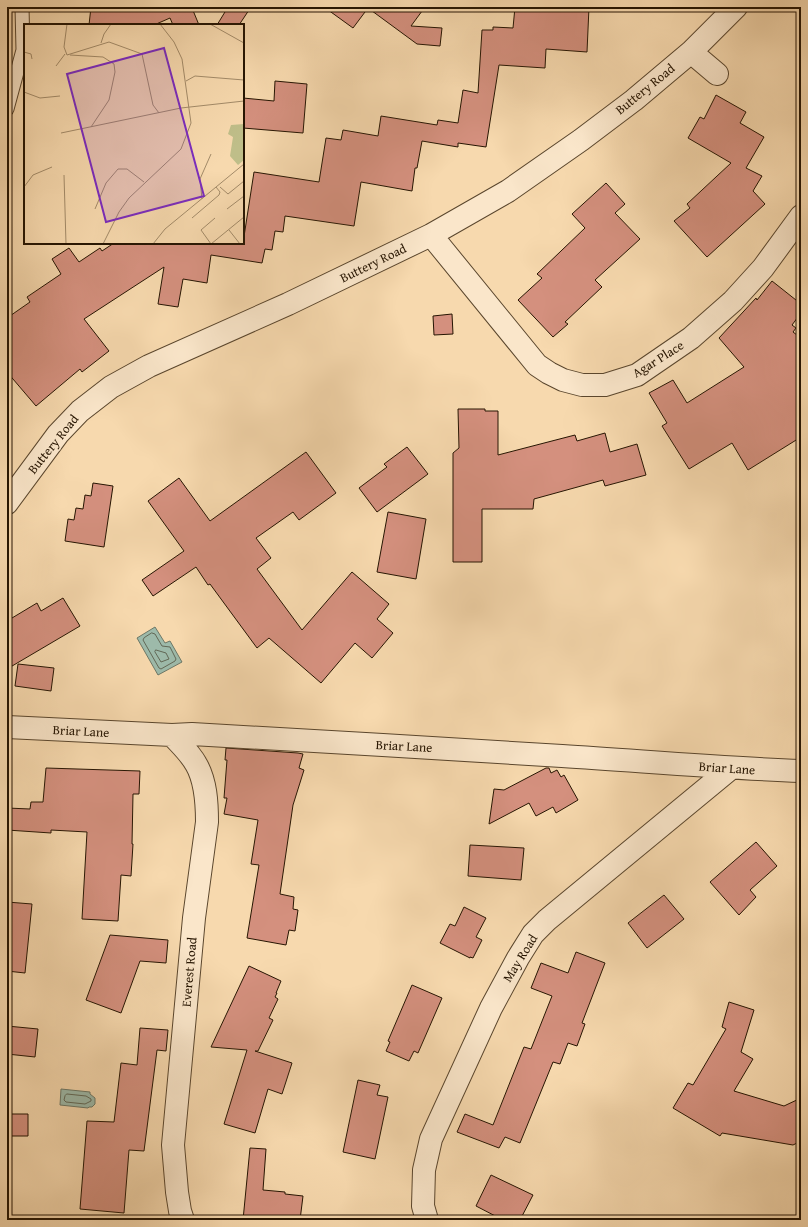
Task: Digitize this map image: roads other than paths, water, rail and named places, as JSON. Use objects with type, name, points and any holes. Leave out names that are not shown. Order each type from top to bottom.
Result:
[{"type":"street","name":"Buttery Road","points":[[7,503],[58,434],[80,411],[111,387],[149,366],[288,304],[431,235],[508,191],[581,140],[634,100],[691,52],[736,7]]},
{"type":"street","points":[[691,52],[717,74]]},
{"type":"street","name":"Agar Place","points":[[431,235],[537,365],[563,380],[582,384],[605,385],[637,375],[691,338],[733,302],[763,268],[801,216]]},
{"type":"street","name":"Briar Lane","points":[[7,727],[172,735],[192,734],[632,760],[730,769],[801,771]]},
{"type":"street","name":"Everest Road","points":[[172,735],[196,763],[203,782],[207,808],[207,822],[194,918],[173,1145],[177,1192],[183,1220]]},
{"type":"street","name":"May Road","points":[[427,1220],[423,1206],[424,1170],[431,1139],[491,1008],[533,934],[547,920],[730,769]]},
{"type":"lane","points":[[7,109],[23,50],[22,7]]},
{"type":"water","points":[[155,627],[165,643],[170,641],[182,662],[158,675],[137,638]]},
{"type":"water","points":[[61,1089],[90,1092],[90,1094],[95,1098],[95,1104],[88,1108],[60,1105]]}]
